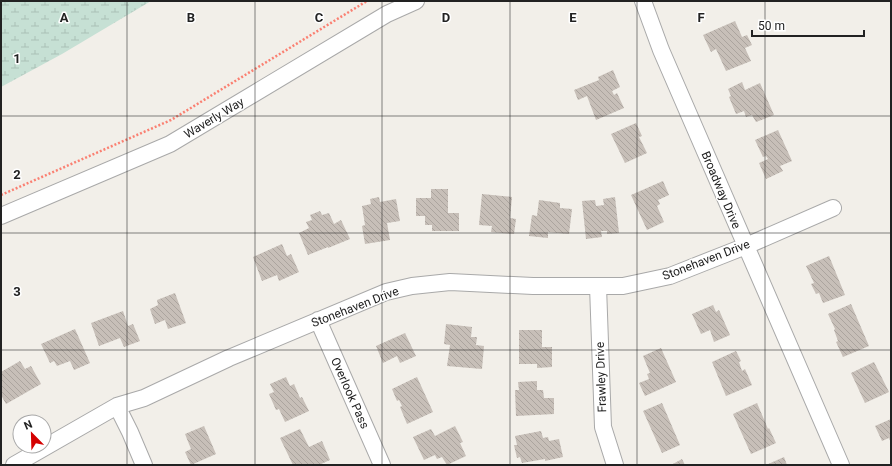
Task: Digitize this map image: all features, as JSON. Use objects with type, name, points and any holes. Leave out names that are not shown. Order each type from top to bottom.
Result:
[{"type":"street","name":"Waverly Way","points":[[1,216],[170,144],[387,14],[416,1]]},
{"type":"street","name":"Broadway Drive","points":[[643,1],[660,50],[841,465]]},
{"type":"street","name":"Stonehaven Drive","points":[[14,465],[117,406],[144,398],[229,358],[386,292],[432,283],[450,282],[533,286],[624,286],[670,276],[746,246],[832,208]]},
{"type":"street","name":"Frawley Drive","points":[[598,286],[603,427],[615,465]]},
{"type":"street","name":"Overlook Pass","points":[[318,320],[382,465]]},
{"type":"street","points":[[117,406],[144,465]]},
{"type":"path","points":[[1,195],[171,120],[367,1]]},
{"type":"green space","points":[[1,1],[151,1],[62,54],[1,87]]},
{"type":"building","points":[[735,21],[742,37],[747,35],[752,45],[745,48],[751,61],[726,71],[716,49],[711,52],[703,35]]},
{"type":"building","points":[[613,70],[620,87],[612,91],[614,95],[617,93],[624,108],[596,120],[587,96],[578,100],[574,90],[599,80],[598,77]]},
{"type":"building","points":[[742,82],[745,90],[760,83],[774,115],[756,122],[752,115],[746,117],[744,111],[736,114],[729,97],[731,96],[728,89]]},
{"type":"building","points":[[636,123],[642,136],[639,137],[647,153],[625,163],[611,134]]},
{"type":"building","points":[[778,130],[792,161],[780,166],[783,171],[766,179],[759,163],[768,159],[766,156],[763,157],[755,140]]},
{"type":"building","points":[[663,181],[669,195],[658,200],[660,204],[657,206],[664,222],[647,230],[631,195]]},
{"type":"building","points":[[431,189],[448,189],[448,213],[459,213],[459,231],[432,231],[432,225],[425,225],[425,216],[416,216],[416,198],[431,198]]},
{"type":"building","points":[[482,194],[512,197],[510,218],[516,219],[514,234],[491,232],[492,226],[479,225]]},
{"type":"building","points":[[379,197],[380,202],[396,199],[400,221],[387,223],[390,240],[365,244],[362,226],[365,225],[362,206],[371,204],[370,199]]},
{"type":"building","points":[[615,197],[619,233],[607,234],[607,231],[601,231],[602,237],[586,239],[582,201],[595,200],[596,206],[604,205],[603,199]]},
{"type":"building","points":[[539,200],[560,203],[560,208],[572,209],[569,234],[548,232],[548,238],[529,236],[532,215],[537,216]]},
{"type":"building","points":[[320,211],[322,215],[329,213],[334,224],[341,220],[350,239],[308,255],[299,233],[309,228],[306,222],[312,220],[310,215]]},
{"type":"building","points":[[282,244],[287,256],[291,254],[299,272],[279,281],[277,275],[262,281],[253,257]]},
{"type":"building","points":[[829,256],[845,295],[823,303],[819,293],[816,294],[811,284],[814,283],[806,266]]},
{"type":"building","points":[[175,293],[186,323],[168,329],[165,320],[155,324],[150,309],[158,305],[157,300]]},
{"type":"building","points":[[851,304],[869,346],[843,357],[836,342],[838,341],[834,330],[835,329],[828,314]]},
{"type":"building","points":[[713,305],[716,312],[719,310],[730,335],[714,342],[710,330],[701,334],[692,314]]},
{"type":"building","points":[[123,311],[128,326],[133,324],[140,341],[124,347],[120,338],[99,346],[91,323]]},
{"type":"building","points":[[446,324],[472,327],[471,337],[477,337],[476,345],[484,346],[482,369],[447,366],[450,345],[444,344]]},
{"type":"building","points":[[75,329],[90,363],[74,370],[70,361],[57,366],[54,361],[50,363],[41,344]]},
{"type":"building","points":[[519,330],[542,330],[542,347],[552,347],[552,367],[537,368],[537,364],[519,364]]},
{"type":"building","points":[[405,333],[416,356],[400,363],[397,356],[383,363],[376,346]]},
{"type":"building","points":[[661,348],[676,382],[645,396],[639,383],[649,379],[647,374],[650,373],[643,356]]},
{"type":"building","points":[[736,351],[741,361],[739,362],[742,371],[745,369],[752,385],[726,396],[712,362]]},
{"type":"building","points":[[20,361],[25,369],[31,366],[41,384],[6,404],[1,395],[1,372]]},
{"type":"building","points":[[874,362],[889,392],[865,403],[851,373]]},
{"type":"building","points":[[286,377],[290,386],[294,384],[300,398],[302,397],[309,411],[285,422],[279,409],[276,410],[269,394],[274,392],[270,384]]},
{"type":"building","points":[[417,377],[433,412],[407,424],[400,407],[402,406],[399,400],[397,401],[392,389]]},
{"type":"building","points":[[537,381],[537,390],[543,390],[544,398],[554,398],[554,414],[516,416],[515,390],[519,390],[518,382]]},
{"type":"building","points":[[662,403],[680,445],[662,453],[643,411]]},
{"type":"building","points":[[757,403],[768,429],[769,428],[776,443],[751,454],[733,414]]},
{"type":"building","points":[[891,419],[891,443],[889,438],[882,441],[875,426]]},
{"type":"building","points":[[204,426],[216,454],[191,465],[185,452],[191,449],[185,434]]},
{"type":"building","points":[[455,426],[463,442],[460,443],[466,456],[447,465],[442,457],[437,459],[435,455],[424,460],[413,437],[431,429],[435,436]]},
{"type":"building","points":[[300,429],[309,447],[322,441],[330,460],[319,465],[293,465],[280,438]]},
{"type":"building","points":[[541,431],[543,438],[548,437],[549,441],[559,439],[563,457],[545,461],[545,459],[522,463],[520,457],[517,458],[514,445],[517,445],[515,436]]},
{"type":"building","points":[[784,457],[787,465],[766,465]]},
{"type":"building","points":[[682,459],[685,465],[671,465]]}]
